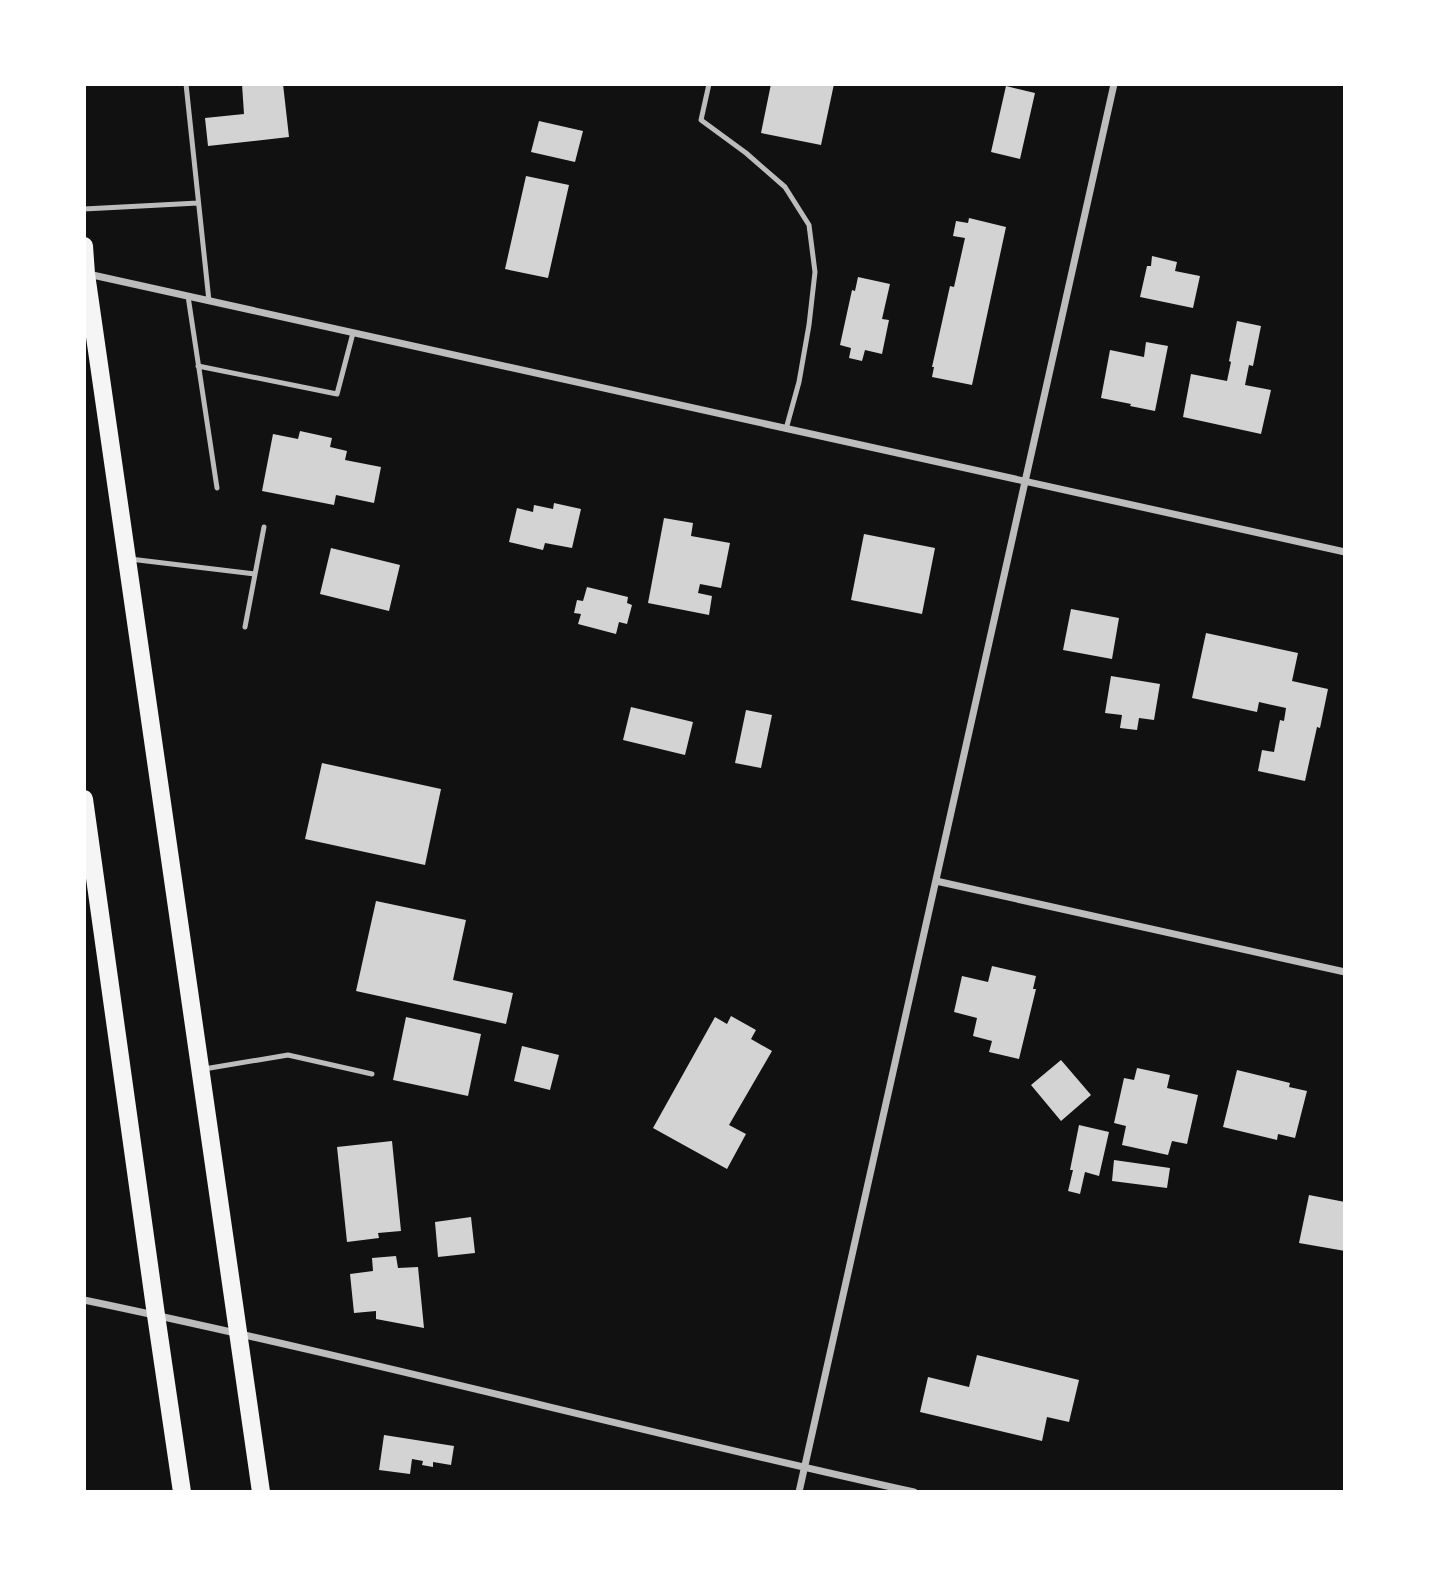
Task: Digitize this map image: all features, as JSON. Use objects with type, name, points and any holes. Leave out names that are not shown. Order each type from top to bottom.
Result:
[{"type":"main road","points":[[84,246],[85,274],[261,1492]]},
{"type":"main road","points":[[84,799],[183,1492]]},
{"type":"street","points":[[799,1492],[1114,84]]},
{"type":"street","points":[[85,274],[1345,552]]},
{"type":"street","points":[[936,881],[1345,972]]},
{"type":"street","points":[[84,1300],[238,1333],[914,1492]]},
{"type":"lane","points":[[186,84],[209,301]]},
{"type":"lane","points":[[709,84],[701,120],[746,153],[785,187],[809,225],[815,272],[799,382],[786,429]]},
{"type":"lane","points":[[84,209],[198,204]]},
{"type":"lane","points":[[188,296],[217,488]]},
{"type":"lane","points":[[198,366],[337,394],[353,333]]},
{"type":"lane","points":[[245,627],[264,527]]},
{"type":"lane","points":[[127,558],[255,574]]},
{"type":"lane","points":[[201,1070],[288,1055],[372,1074]]},
{"type":"building","points":[[242,84],[283,84],[289,137],[208,146],[205,118],[244,114]]},
{"type":"building","points":[[771,84],[834,84],[821,145],[761,133]]},
{"type":"building","points":[[1006,86],[1035,93],[1020,159],[991,152]]},
{"type":"building","points":[[539,121],[583,131],[575,162],[531,152]]},
{"type":"building","points":[[526,176],[569,185],[548,278],[505,269]]},
{"type":"building","points":[[969,218],[1006,227],[972,385],[932,377],[950,286],[954,287],[965,238],[953,236],[956,221],[968,223]]},
{"type":"building","points":[[1152,256],[1177,262],[1175,271],[1200,276],[1193,308],[1140,297]]},
{"type":"building","points":[[858,277],[890,284],[882,319],[889,320],[882,354],[865,350],[862,361],[849,358],[851,348],[840,345],[852,290],[855,291]]},
{"type":"building","points":[[1237,321],[1261,326],[1253,366],[1249,365],[1245,385],[1271,390],[1261,434],[1183,417],[1191,374],[1227,381]]},
{"type":"building","points":[[1146,342],[1168,346],[1155,411],[1101,398],[1110,350],[1144,357]]},
{"type":"building","points":[[300,431],[332,438],[330,447],[347,451],[345,460],[381,467],[374,503],[336,495],[334,505],[262,491],[273,434],[298,439]]},
{"type":"building","points":[[554,503],[581,509],[572,548],[545,543],[543,550],[509,542],[517,508],[533,512],[534,505],[553,509]]},
{"type":"building","points":[[664,518],[693,523],[691,536],[730,543],[721,588],[700,584],[698,593],[712,596],[709,615],[648,603]]},
{"type":"building","points":[[864,534],[935,548],[922,614],[851,600]]},
{"type":"building","points":[[331,548],[400,565],[389,611],[320,594]]},
{"type":"building","points":[[587,587],[628,597],[627,603],[632,605],[627,624],[619,622],[616,634],[578,624],[581,614],[574,613],[577,600],[583,601]]},
{"type":"building","points":[[1071,609],[1119,618],[1112,659],[1063,650]]},
{"type":"building","points":[[1206,633],[1298,653],[1292,681],[1328,689],[1305,781],[1258,771],[1262,750],[1274,752],[1280,720],[1284,721],[1286,708],[1259,702],[1257,712],[1192,698]]},
{"type":"building","points":[[1111,676],[1160,684],[1154,720],[1139,718],[1137,730],[1120,728],[1122,715],[1105,713]]},
{"type":"building","points":[[631,707],[693,722],[685,755],[623,740]]},
{"type":"building","points":[[746,710],[772,715],[761,768],[735,763]]},
{"type":"building","points":[[322,763],[441,789],[425,865],[305,839]]},
{"type":"building","points":[[376,901],[466,920],[453,980],[513,993],[506,1024],[356,991]]},
{"type":"building","points":[[992,966],[1036,976],[1033,989],[1036,989],[1019,1059],[989,1052],[992,1041],[973,1036],[977,1018],[954,1012],[962,976],[988,982]]},
{"type":"building","points":[[731,1016],[756,1030],[751,1039],[772,1051],[729,1125],[746,1134],[727,1169],[653,1128],[715,1017],[727,1024]]},
{"type":"building","points":[[406,1017],[481,1034],[468,1096],[393,1080]]},
{"type":"building","points":[[522,1046],[559,1055],[550,1090],[514,1081]]},
{"type":"building","points":[[1061,1060],[1091,1095],[1061,1121],[1031,1085]]},
{"type":"building","points":[[1137,1068],[1170,1075],[1167,1088],[1198,1095],[1187,1144],[1172,1141],[1168,1155],[1122,1145],[1126,1126],[1114,1123],[1124,1078],[1134,1080]]},
{"type":"building","points":[[1237,1070],[1290,1083],[1289,1087],[1307,1091],[1295,1138],[1278,1134],[1277,1140],[1223,1127]]},
{"type":"building","points":[[1079,1125],[1109,1132],[1099,1176],[1085,1172],[1080,1194],[1068,1191]]},
{"type":"building","points":[[392,1141],[401,1231],[378,1233],[379,1238],[347,1242],[337,1147]]},
{"type":"building","points":[[1114,1160],[1170,1168],[1167,1188],[1112,1181]]},
{"type":"building","points":[[1309,1195],[1345,1202],[1345,1251],[1299,1243]]},
{"type":"building","points":[[471,1217],[475,1253],[438,1257],[435,1222]]},
{"type":"building","points":[[396,1256],[398,1268],[418,1267],[424,1328],[376,1319],[376,1311],[354,1313],[350,1274],[373,1271],[372,1258]]},
{"type":"building","points":[[977,1355],[1079,1380],[1069,1422],[1047,1417],[1042,1441],[920,1412],[928,1377],[969,1387]]},
{"type":"building","points":[[384,1435],[454,1446],[451,1465],[433,1462],[433,1467],[412,1459],[410,1474],[379,1470]]}]
